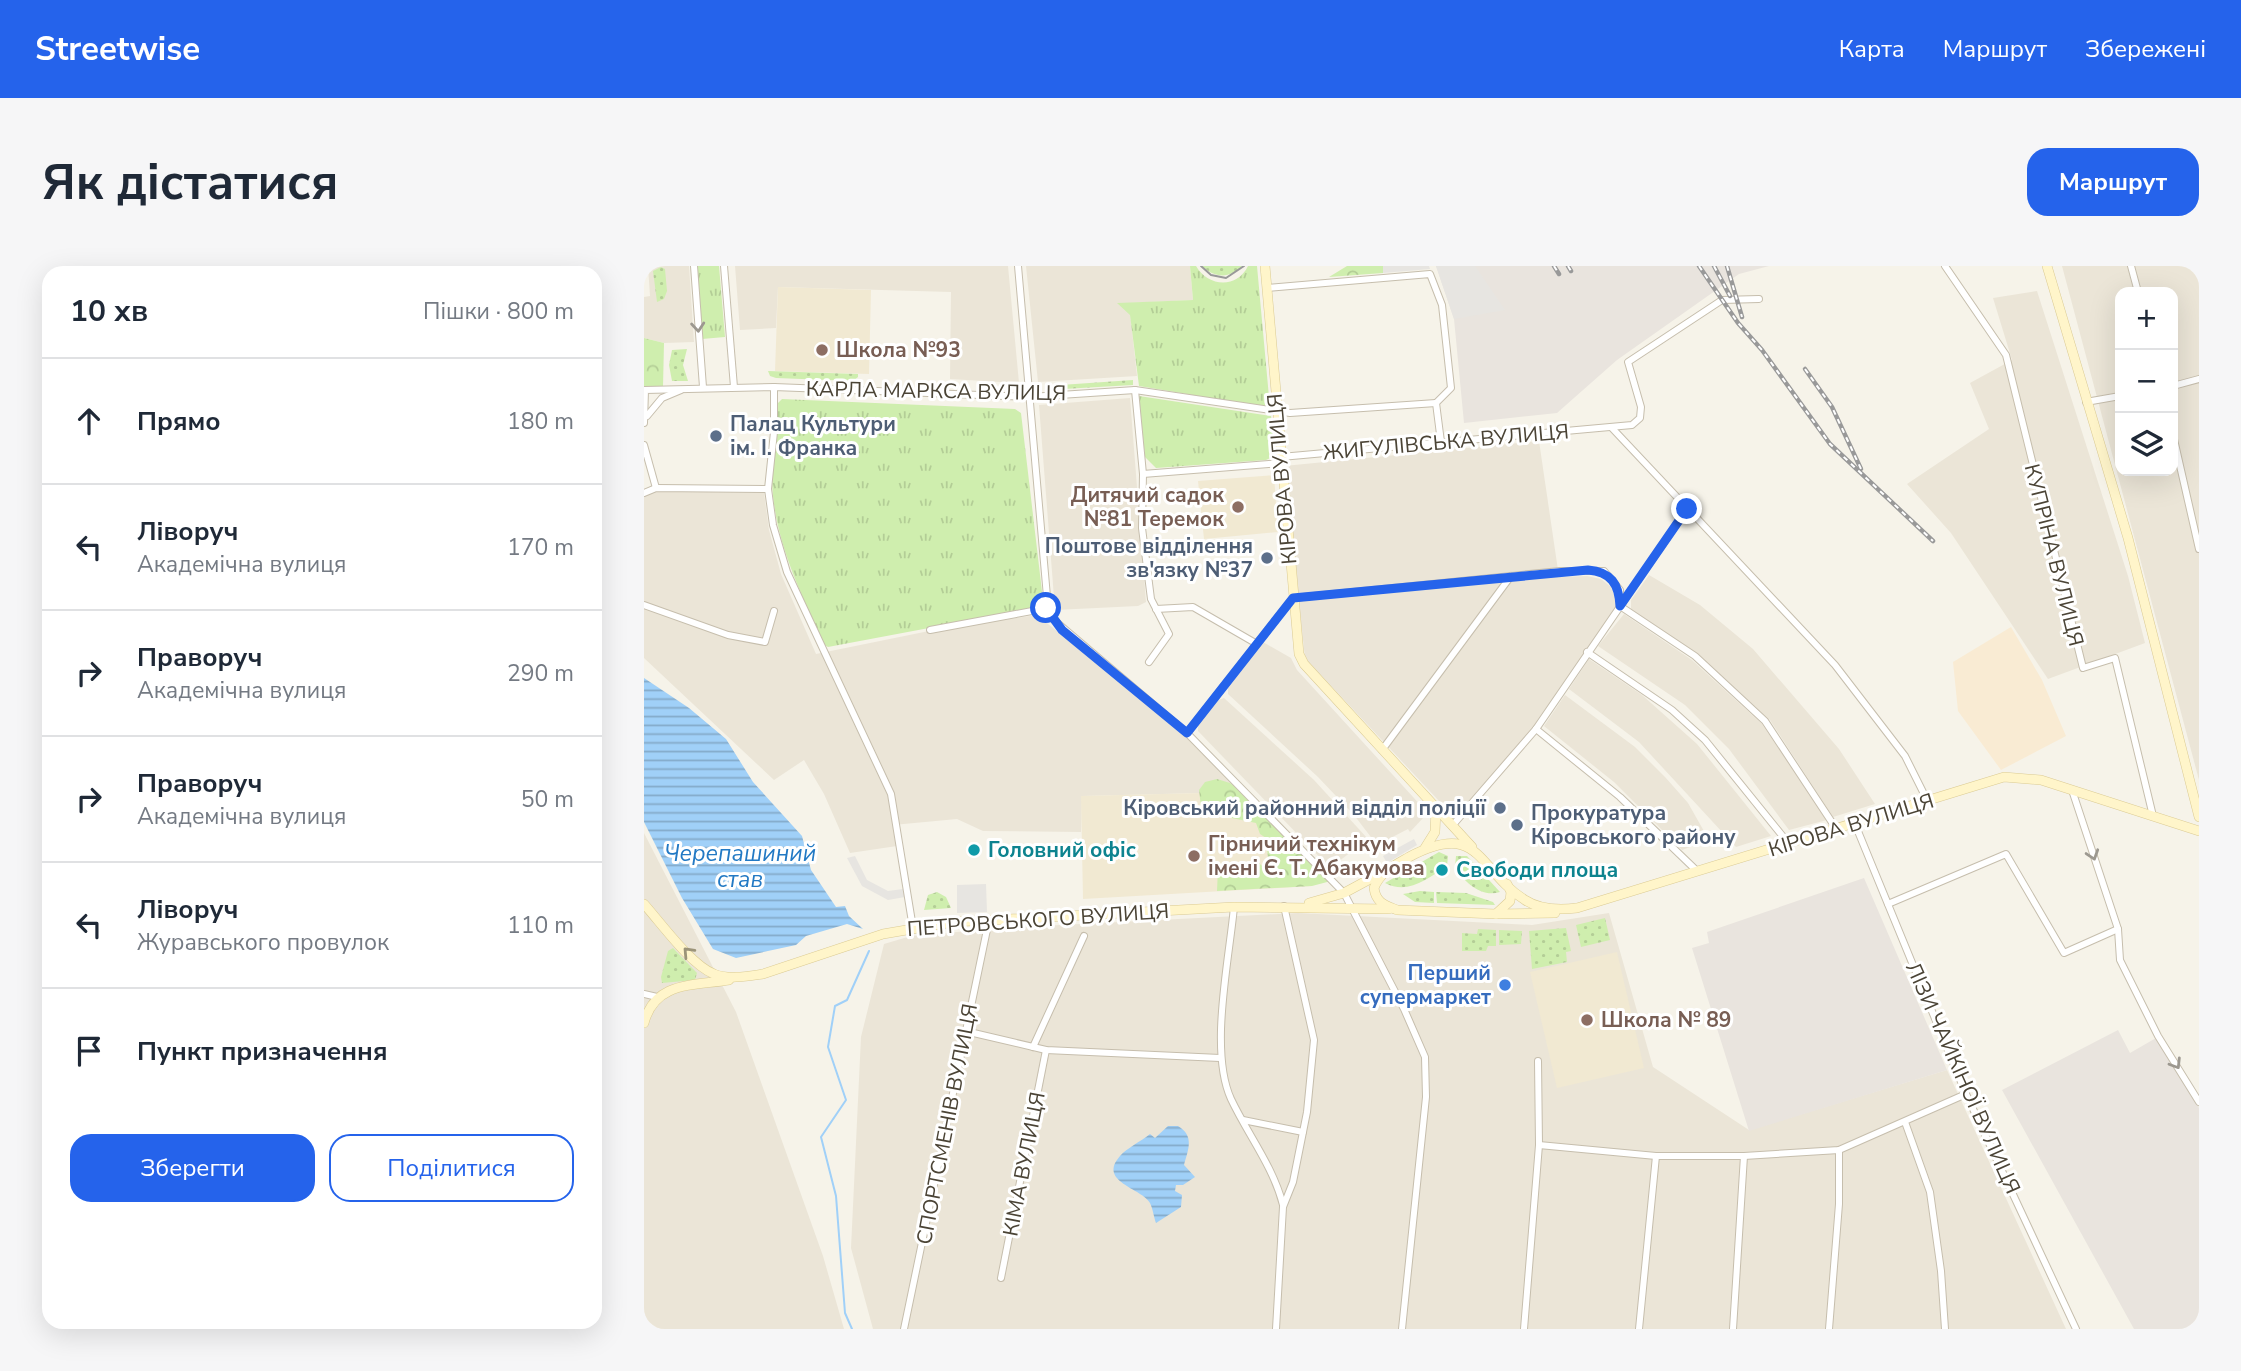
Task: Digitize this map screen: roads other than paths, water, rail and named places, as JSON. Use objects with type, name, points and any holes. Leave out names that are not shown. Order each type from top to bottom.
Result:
[{"type":"main road","name":"КІРОВА ВУЛИЦЯ","points":[[1265,266],[1293,598],[1301,659],[1478,854],[1507,884],[1534,905],[1548,909],[1577,908],[2004,777],[2041,780],[2199,831]]},
{"type":"main road","points":[[2047,266],[2132,550],[2199,817]]},
{"type":"main road","points":[[1423,850],[1435,832],[1435,808]]},
{"type":"main road","name":"КІРОВА ВУЛИЦЯ","points":[[1301,906],[1344,893],[1423,850],[1451,843],[1478,854]]},
{"type":"main road","points":[[1387,869],[1376,883],[1375,895],[1383,905],[1397,910]]},
{"type":"main road","points":[[1496,914],[1510,901],[1511,892],[1507,884]]},
{"type":"main road","name":"ПЕТРОВСЬКОГО ВУЛИЦЯ","points":[[644,904],[702,966],[715,975],[744,977],[763,974],[851,943],[913,928],[989,920],[1301,906]]},
{"type":"main road","points":[[1301,906],[1546,915],[1577,908]]},
{"type":"main road","points":[[644,1023],[657,997],[668,990],[744,977]]},
{"type":"street","points":[[694,266],[703,387]]},
{"type":"street","points":[[724,266],[734,387]]},
{"type":"street","points":[[1018,266],[1048,608],[1062,630],[1187,733],[1344,893],[1425,1057],[1426,1097],[1402,1329]]},
{"type":"street","name":"КУПРІНА ВУЛИЦЯ","points":[[1945,266],[2006,355],[2082,668],[2116,658],[2153,816]]},
{"type":"street","points":[[2131,266],[2137,287]]},
{"type":"street","points":[[1267,288],[1430,274],[1442,305],[1451,388],[1436,404],[1441,442]]},
{"type":"street","points":[[1612,428],[1632,425],[1640,418],[1641,407],[1628,362],[1722,300],[1759,299]]},
{"type":"street","points":[[2178,385],[2199,379]]},
{"type":"street","points":[[774,387],[774,432],[768,489],[773,525],[787,572],[891,794],[913,928]]},
{"type":"street","name":"КАРЛА МАРКСА ВУЛИЦЯ","points":[[645,390],[774,387],[1030,397],[1135,390],[1276,412],[1436,404]]},
{"type":"street","points":[[644,422],[650,410],[662,398],[688,388]]},
{"type":"street","points":[[644,422],[645,390]]},
{"type":"street","points":[[1135,390],[1143,474],[1142,528],[1151,599],[1169,634],[1149,662]]},
{"type":"street","points":[[2086,402],[2115,397]]},
{"type":"street","points":[[1612,428],[1835,665],[1905,756],[1928,802]]},
{"type":"street","name":"ЖИГУЛІВСЬКА ВУЛИЦЯ","points":[[1143,474],[1441,442],[1612,428]]},
{"type":"street","points":[[644,445],[656,488]]},
{"type":"street","points":[[2178,457],[2199,549]]},
{"type":"street","points":[[644,493],[656,488],[768,489]]},
{"type":"street","points":[[1452,826],[1536,729],[1687,509]]},
{"type":"street","points":[[1187,733],[1293,598],[1572,570],[1604,572],[1619,590],[1620,606]]},
{"type":"street","points":[[1382,750],[1511,576]]},
{"type":"street","points":[[644,605],[728,635],[765,642],[774,611]]},
{"type":"street","points":[[1620,606],[1695,656],[1765,721],[1837,830]]},
{"type":"street","points":[[1156,609],[1194,607],[1257,644]]},
{"type":"street","points":[[930,629],[1048,608]]},
{"type":"street","points":[[1587,652],[1672,710],[1705,740],[1789,844]]},
{"type":"street","points":[[1536,729],[1620,797],[1697,871]]},
{"type":"street","points":[[2072,790],[2118,929],[2120,960],[2158,1036],[2199,1102]]},
{"type":"street","name":"ЛІЗИ ЧАЙКІНОЇ ВУЛИЦЯ","points":[[1855,824],[1966,1094],[2076,1329]]},
{"type":"street","points":[[1888,904],[2006,854],[2064,953],[2118,929]]},
{"type":"street","points":[[1276,1329],[1283,1207],[1292,1183],[1307,1112],[1314,1040],[1283,906]]},
{"type":"street","points":[[1234,907],[1220,1058],[1230,1097],[1277,1183],[1283,1207]]},
{"type":"street","name":"СПОРТСМЕНІВ ВУЛИЦЯ","points":[[904,1329],[989,920]]},
{"type":"street","points":[[1033,1047],[1084,936]]},
{"type":"street","points":[[644,994],[657,997]]},
{"type":"street","points":[[965,1031],[1046,1050],[1220,1058]]},
{"type":"street","name":"КІМА ВУЛИЦЯ","points":[[1001,1278],[1046,1050]]},
{"type":"street","points":[[1524,1329],[1539,1145],[1538,1060]]},
{"type":"street","points":[[1539,1145],[1656,1156],[1744,1156],[1839,1150],[1966,1094]]},
{"type":"street","points":[[1292,1183],[1307,1112]]},
{"type":"street","points":[[1243,1120],[1303,1132]]},
{"type":"street","points":[[1905,1122],[1930,1192],[1941,1271],[1945,1329]]},
{"type":"street","points":[[1829,1329],[1839,1204],[1839,1150]]},
{"type":"street","points":[[1639,1329],[1656,1156]]},
{"type":"street","points":[[1733,1329],[1744,1156]]},
{"type":"street","points":[[1277,1183],[1292,1183]]},
{"type":"water","name":"Черепашиний став","points":[[644,678],[689,708],[726,739],[753,782],[802,836],[811,870],[836,907],[845,906],[849,916],[863,929],[847,924],[806,936],[796,945],[736,958],[713,949],[682,898],[644,822]]},
{"type":"water","points":[[1168,1126],[1178,1126],[1187,1134],[1188,1139],[1184,1165],[1195,1177],[1183,1185],[1176,1185],[1175,1191],[1182,1195],[1181,1207],[1156,1223],[1150,1203],[1117,1178],[1114,1165],[1123,1153],[1150,1134],[1155,1138]]},
{"type":"waterway","points":[[852,1329],[845,1313],[836,1196],[821,1137],[846,1100],[828,1047],[835,1006],[847,1000],[869,951]]},
{"type":"tram line","points":[[1201,266],[1211,275],[1226,278],[1244,266]]},
{"type":"railway","points":[[1554,266],[1559,274]]},
{"type":"railway","points":[[1568,266],[1571,271]]},
{"type":"railway","points":[[1699,266],[1738,323],[1762,350],[1830,444],[1933,541]]},
{"type":"railway","points":[[1714,266],[1730,296]]},
{"type":"railway","points":[[1727,266],[1742,317]]},
{"type":"railway","points":[[1805,369],[1832,407],[1861,469]]},
{"type":"place","name":"Школа №93","points":[[822,350]]},
{"type":"place","name":"Палац Культури ім. І. Франка","points":[[716,436]]},
{"type":"place","name":"Дитячий садок №81 Теремок","points":[[1238,507]]},
{"type":"place","name":"Поштове відділення зв'язку №37","points":[[1267,558]]},
{"type":"place","name":"Кіровський районний відділ поліції","points":[[1500,808]]},
{"type":"place","name":"Прокуратура Кіровського району","points":[[1517,825]]},
{"type":"place","name":"Головний офіс","points":[[974,850]]},
{"type":"place","name":"Гірничий технікум імені Є. Т. Абакумова","points":[[1194,856]]},
{"type":"place","name":"Свободи площа","points":[[1442,870]]},
{"type":"place","name":"Перший супермаркет","points":[[1505,985]]},
{"type":"place","name":"Школа № 89","points":[[1587,1020]]}]
